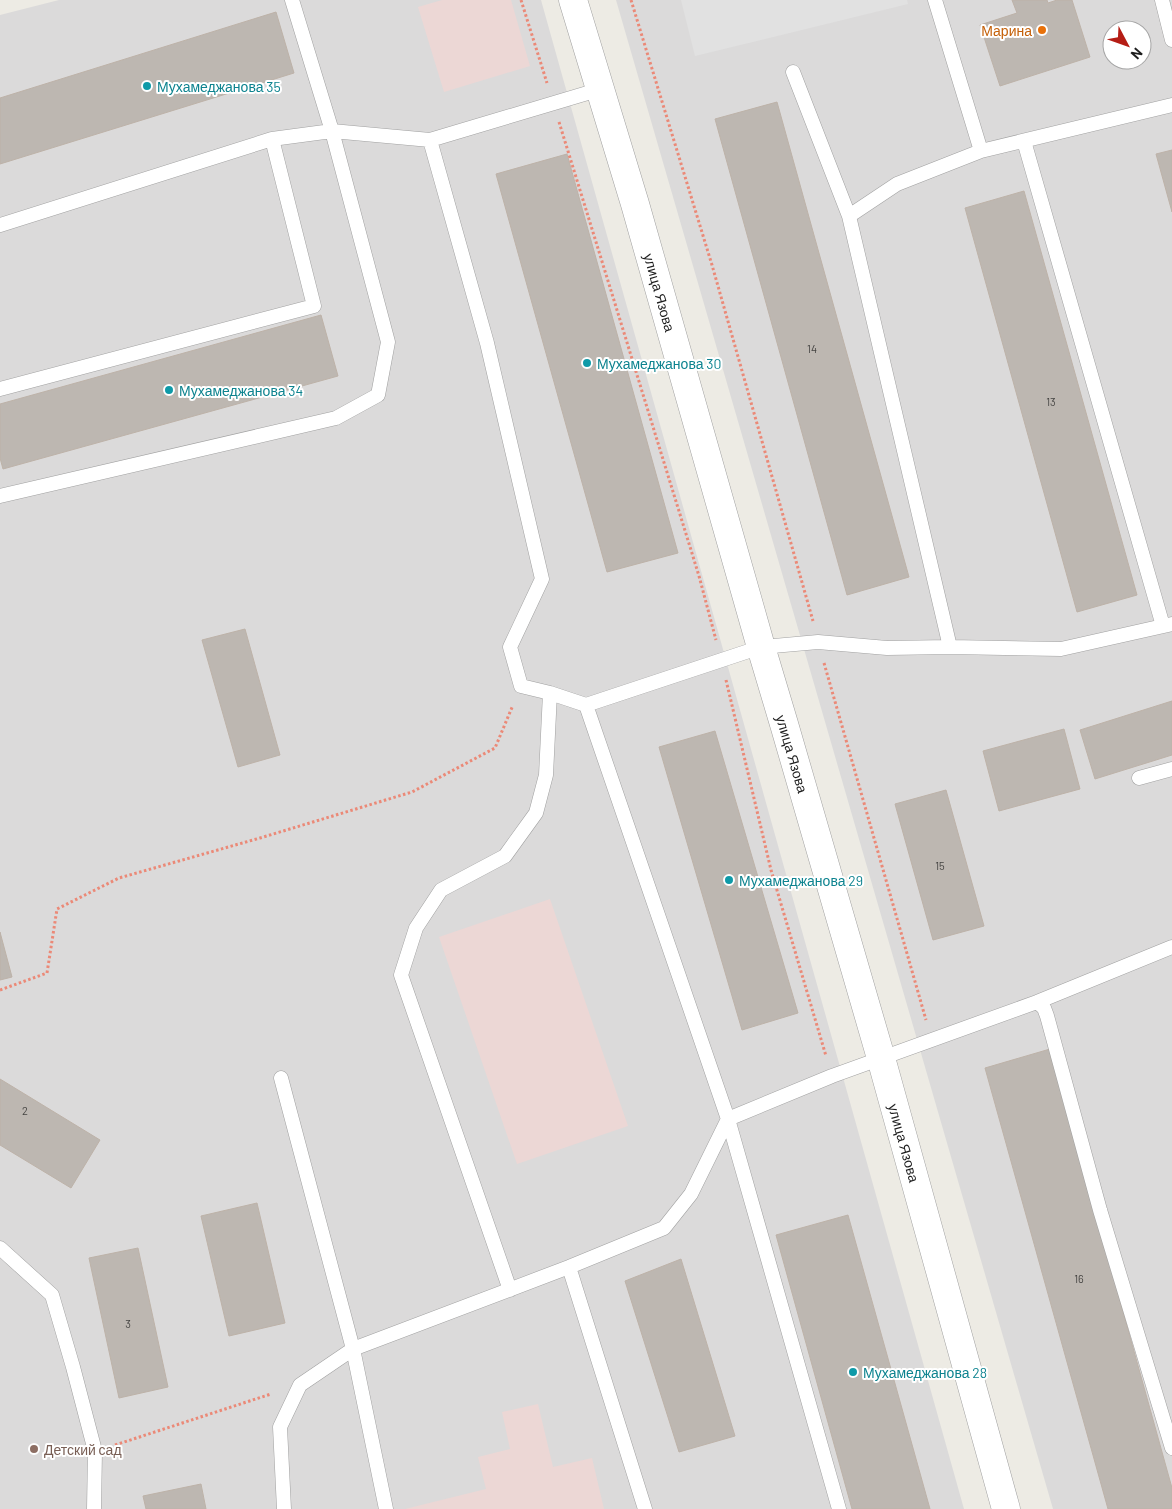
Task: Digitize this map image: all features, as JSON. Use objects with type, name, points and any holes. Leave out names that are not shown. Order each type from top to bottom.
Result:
[{"type":"street","name":"улица Язова","points":[[573,0],[635,204],[761,647],[881,1058],[1006,1509]]},
{"type":"lane","points":[[0,496],[336,418],[378,395],[388,342],[332,131],[292,0]]},
{"type":"lane","points":[[935,0],[981,151]]},
{"type":"lane","points":[[1162,0],[1172,40]]},
{"type":"lane","points":[[793,72],[849,216],[950,647]]},
{"type":"lane","points":[[0,225],[272,139],[332,131],[430,140],[601,89]]},
{"type":"lane","points":[[849,216],[897,184],[981,151],[1172,105]]},
{"type":"lane","points":[[0,389],[314,306],[272,139]]},
{"type":"lane","points":[[430,140],[487,343],[542,579],[510,646],[521,686],[586,705],[761,647],[818,642],[887,648],[950,647],[1061,650],[1168,625],[1024,141]]},
{"type":"lane","points":[[510,1290],[401,975],[416,928],[441,890],[505,856],[536,813],[546,776],[550,693]]},
{"type":"lane","points":[[586,705],[728,1119],[838,1509]]},
{"type":"lane","points":[[1139,778],[1172,769]]},
{"type":"lane","points":[[284,1509],[280,1427],[300,1385],[353,1349],[570,1267],[664,1228],[691,1194],[728,1119],[832,1076],[1037,1002],[1172,947]]},
{"type":"lane","points":[[1037,1002],[1044,1008],[1047,1016],[1100,1210],[1172,1448]]},
{"type":"lane","points":[[281,1078],[353,1349],[386,1509]]},
{"type":"lane","points":[[0,1248],[52,1294],[95,1451],[94,1509]]},
{"type":"lane","points":[[570,1267],[645,1509]]},
{"type":"path","points":[[521,0],[699,576],[771,870],[832,1076]]},
{"type":"path","points":[[631,0],[712,264],[932,1039]]},
{"type":"path","points":[[0,990],[47,973],[57,909],[119,878],[412,792],[495,748],[521,686]]},
{"type":"path","points":[[95,1451],[300,1385]]},
{"type":"shaded area","points":[[59,0],[541,0],[964,1509],[0,1509],[0,15]]},
{"type":"shaded area","points":[[442,0],[511,0],[530,66],[444,92],[418,7]]},
{"type":"shaded area","points":[[616,0],[1172,0],[1172,1509],[1053,1509]]},
{"type":"shaded area","points":[[681,0],[907,0],[908,4],[695,56]]},
{"type":"shaded area","points":[[550,899],[628,1126],[517,1164],[439,937]]},
{"type":"shaded area","points":[[538,1404],[553,1467],[592,1458],[604,1509],[405,1509],[486,1489],[478,1457],[510,1449],[502,1412]]},
{"type":"building","points":[[1012,0],[1047,0],[1048,3],[1057,0],[1072,0],[1090,57],[1000,86],[980,25],[1017,13]]},
{"type":"building","name":"Мухамеджанова 35","points":[[276,12],[294,73],[0,164],[0,98]]},
{"type":"building","points":[[777,102],[909,577],[847,595],[715,119]]},
{"type":"building","points":[[1172,150],[1172,212],[1156,154]]},
{"type":"building","name":"Мухамеджанова 30","points":[[567,154],[678,553],[607,572],[496,174]]},
{"type":"building","points":[[1024,191],[1137,595],[1077,612],[965,208]]},
{"type":"building","name":"Мухамеджанова 34","points":[[321,315],[338,376],[3,469],[0,458],[0,404]]},
{"type":"building","points":[[245,629],[280,755],[238,767],[202,640]]},
{"type":"building","points":[[1172,701],[1172,755],[1095,779],[1080,730]]},
{"type":"building","points":[[1064,729],[1080,789],[999,811],[983,751]]},
{"type":"building","name":"Мухамеджанова 29","points":[[715,731],[798,1013],[742,1030],[659,747]]},
{"type":"building","points":[[946,790],[984,926],[933,940],[895,804]]},
{"type":"building","points":[[0,932],[12,977],[0,980]]},
{"type":"building","points":[[1050,1049],[1172,1488],[1172,1509],[1108,1509],[985,1068]]},
{"type":"building","points":[[0,1079],[100,1140],[71,1188],[0,1145]]},
{"type":"building","points":[[257,1203],[285,1323],[229,1336],[201,1216]]},
{"type":"building","name":"Мухамеджанова 28","points":[[848,1215],[930,1509],[852,1509],[776,1235]]},
{"type":"building","points":[[138,1248],[168,1387],[119,1398],[89,1258]]},
{"type":"building","points":[[681,1259],[735,1436],[679,1452],[625,1281]]},
{"type":"building","points":[[201,1484],[206,1509],[146,1509],[143,1496]]},
{"type":"place","name":"Марина","points":[[1042,30]]},
{"type":"place","name":"Мухамеджанова 35","points":[[147,86]]},
{"type":"place","name":"Мухамеджанова 30","points":[[587,363]]},
{"type":"place","name":"Мухамеджанова 34","points":[[169,390]]},
{"type":"place","name":"Мухамеджанова 29","points":[[729,880]]},
{"type":"place","name":"Мухамеджанова 28","points":[[853,1372]]},
{"type":"place","name":"Детский сад","points":[[34,1449]]}]
